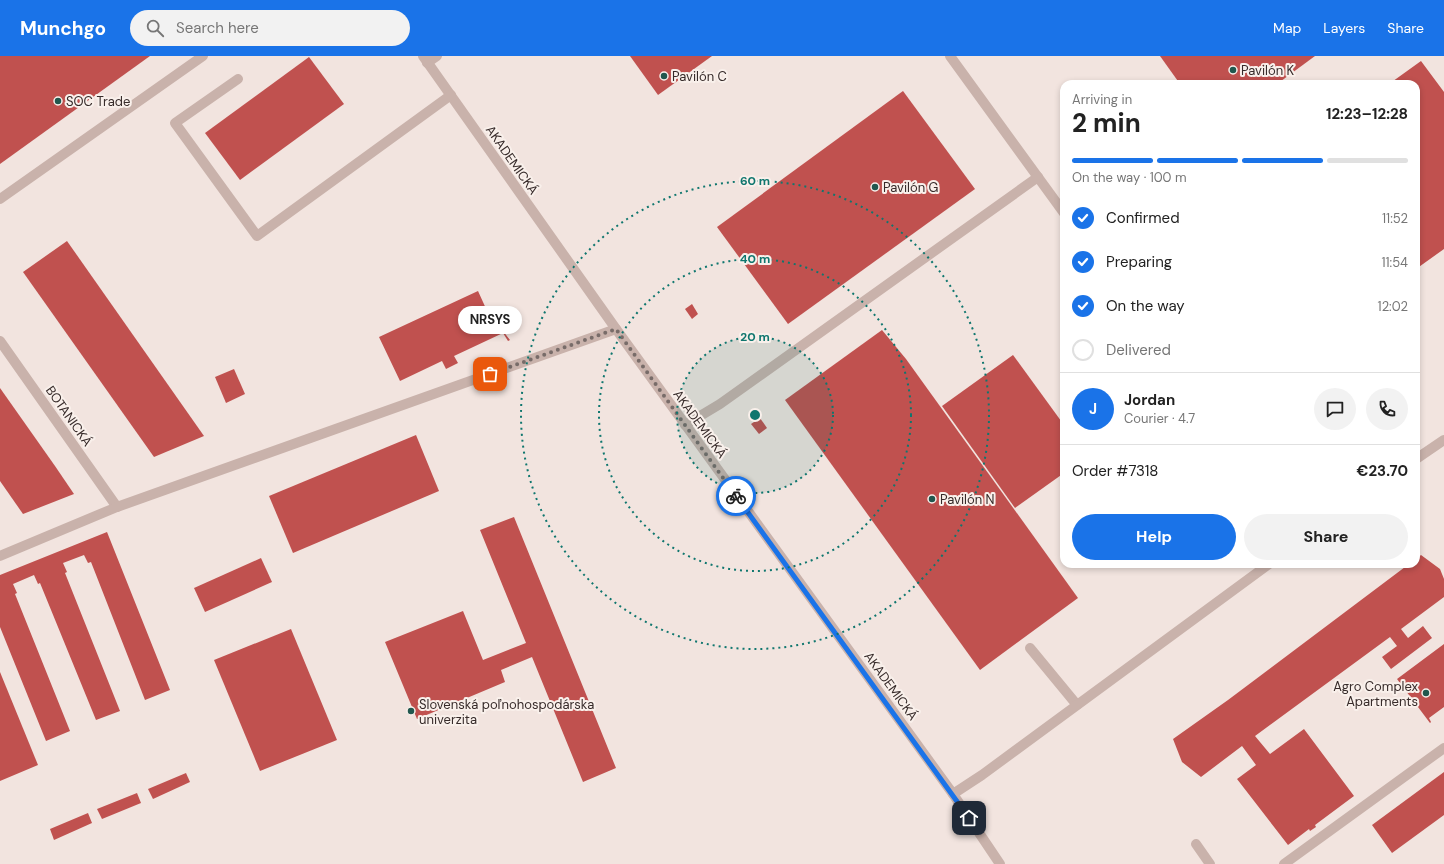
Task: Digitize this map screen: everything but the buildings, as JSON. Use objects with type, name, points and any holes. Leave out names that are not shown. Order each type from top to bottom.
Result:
[{"type":"street","points":[[0,199],[203,56]]},
{"type":"street","points":[[425,59],[437,56]]},
{"type":"street","points":[[950,56],[1060,207]]},
{"type":"street","name":"AKADEMICKÁ","points":[[425,59],[616,329],[953,794],[1000,864]]},
{"type":"street","points":[[238,79],[175,124],[257,236],[451,95]]},
{"type":"street","points":[[685,425],[720,404],[1038,177]]},
{"type":"street","points":[[0,556],[117,507],[616,329]]},
{"type":"street","name":"BOTANICKÁ","points":[[0,341],[117,507]]},
{"type":"street","points":[[1420,456],[1444,440]]},
{"type":"street","points":[[953,794],[1265,568]]},
{"type":"street","points":[[1030,648],[1077,705]]},
{"type":"street","points":[[1284,864],[1444,748]]},
{"type":"street","points":[[1196,844],[1210,864]]},
{"type":"way so far","points":[[490,374],[616,329],[736,496]]},
{"type":"place","name":"Pavilón K","points":[[1233,70]]},
{"type":"place","name":"Pavilón C","points":[[664,76]]},
{"type":"place","name":"SOC Trade","points":[[58,101]]},
{"type":"place","name":"Pavilón G","points":[[875,187]]},
{"type":"place","name":"NRSYS","points":[[490,374]]},
{"type":"place","name":"Pavilón N","points":[[932,499]]},
{"type":"place","name":"Agro Complex Apartments","points":[[1426,693]]},
{"type":"place","name":"Slovenská poľnohospodárska univerzita","points":[[411,711]]},
{"type":"route","points":[[736,496],[969,818]]}]
